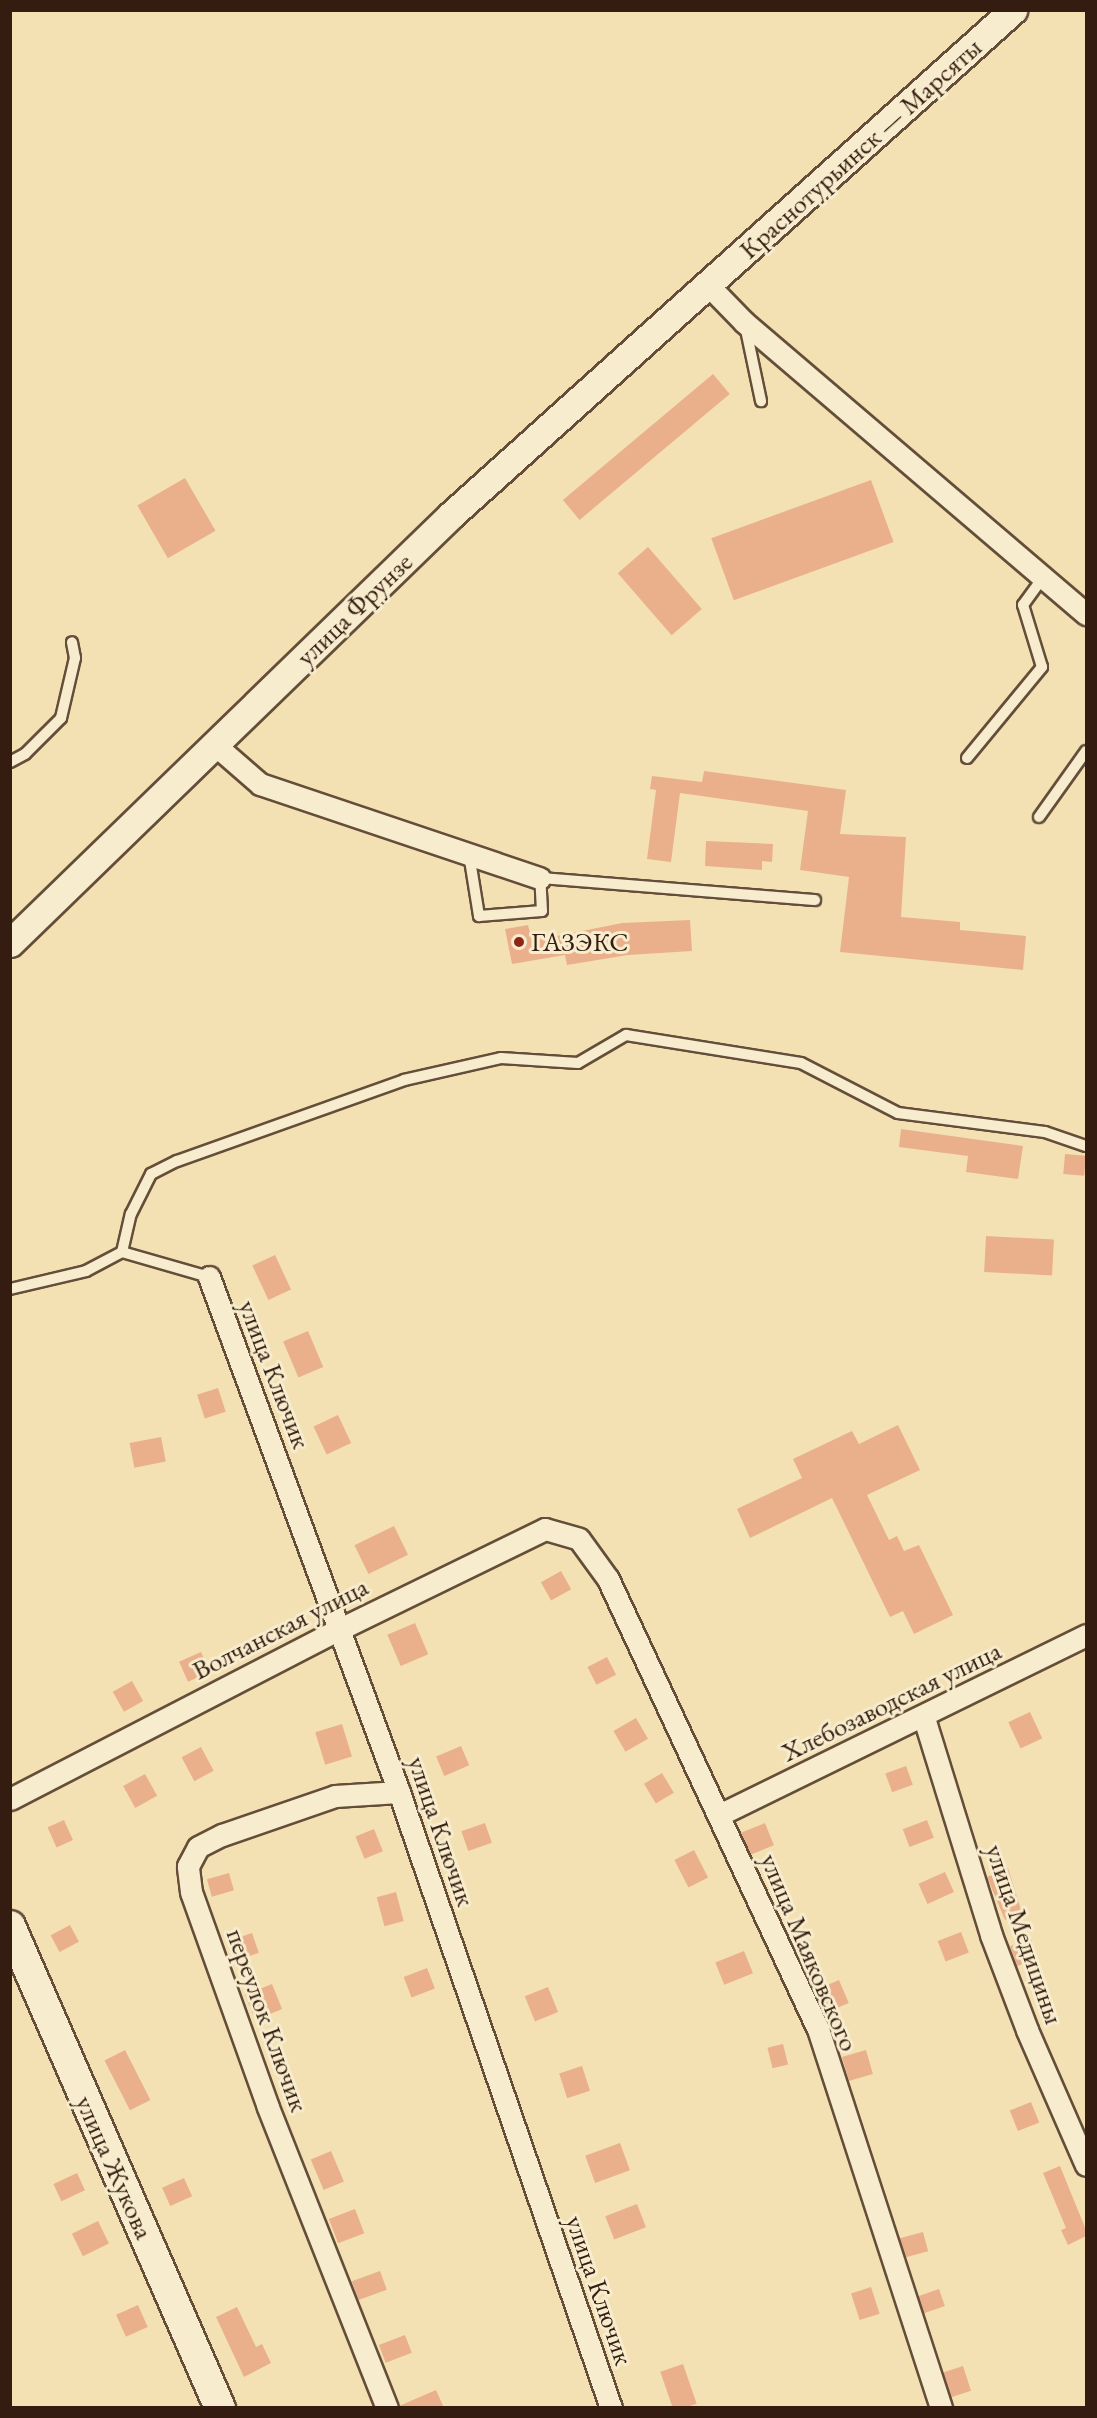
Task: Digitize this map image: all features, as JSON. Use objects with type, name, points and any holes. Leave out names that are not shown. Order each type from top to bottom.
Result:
[{"type":"main road","name":"улица Жукова","points":[[10,1926],[220,2408]]},
{"type":"street","name":"Краснотурьинск — Марсяты","points":[[708,285],[1013,10]]},
{"type":"street","points":[[708,285],[744,322],[1086,614]]},
{"type":"street","name":"улица Фрунзе","points":[[10,943],[451,515],[708,285]]},
{"type":"street","points":[[214,744],[260,784],[540,878]]},
{"type":"street","name":"улица Ключик","points":[[208,1277],[399,1792],[611,2408]]},
{"type":"street","name":"Волчанская улица","points":[[10,1798],[340,1629],[544,1529],[579,1539]]},
{"type":"street","name":"улица Маяковского","points":[[579,1539],[608,1579],[818,2029],[941,2408]]},
{"type":"street","name":"Хлебозаводская улица","points":[[719,1815],[924,1718],[1086,1635]]},
{"type":"street","name":"улица Медицины","points":[[924,1718],[991,1935],[1027,2030],[1086,2165]]},
{"type":"street","name":"переулок Ключик","points":[[387,2408],[268,2107],[191,1892],[188,1866],[198,1847],[222,1835],[335,1796],[399,1792]]},
{"type":"lane","points":[[744,322],[761,401]]},
{"type":"lane","points":[[967,758],[1042,667],[1023,605],[1044,576]]},
{"type":"lane","points":[[10,762],[25,754],[61,718],[75,657],[72,642]]},
{"type":"lane","points":[[1039,818],[1086,751]]},
{"type":"lane","points":[[469,854],[479,916],[542,911],[540,878],[815,900]]},
{"type":"lane","points":[[122,1252],[131,1214],[151,1174],[177,1161],[404,1080],[501,1058],[578,1063],[626,1035],[801,1063],[898,1113],[1045,1132],[1086,1146]]},
{"type":"lane","points":[[10,1289],[87,1271],[122,1252],[208,1277]]},
{"type":"building","points":[[713,374],[730,394],[580,520],[563,500]]},
{"type":"building","points":[[185,478],[216,531],[168,558],[137,505]]},
{"type":"building","points":[[871,480],[894,542],[734,600],[711,538]]},
{"type":"building","points":[[648,547],[702,609],[672,635],[618,573]]},
{"type":"building","points":[[704,771],[846,790],[840,834],[906,837],[901,917],[960,922],[960,930],[1026,936],[1023,970],[840,952],[849,877],[800,870],[808,811],[680,793],[671,862],[647,859],[656,790],[650,789],[652,776],[702,782]]},
{"type":"building","points":[[706,841],[773,844],[772,862],[762,861],[762,870],[705,866]]},
{"type":"building","points":[[690,920],[692,951],[628,955],[567,965],[565,955],[512,964],[505,929],[528,925],[532,941],[622,923]]},
{"type":"building","points":[[901,1129],[1023,1146],[1018,1179],[966,1172],[968,1156],[899,1147]]},
{"type":"building","points":[[1065,1154],[1086,1156],[1084,1176],[1063,1174]]},
{"type":"building","points":[[986,1236],[1054,1240],[1052,1276],[984,1272]]},
{"type":"building","points":[[275,1255],[291,1289],[268,1300],[252,1266]]},
{"type":"building","points":[[308,1331],[323,1367],[298,1377],[283,1342]]},
{"type":"building","points":[[218,1388],[226,1412],[205,1419],[197,1395]]},
{"type":"building","points":[[338,1415],[351,1443],[327,1455],[314,1426]]},
{"type":"building","points":[[898,1425],[920,1470],[867,1495],[889,1540],[897,1536],[904,1551],[919,1545],[953,1615],[914,1634],[903,1611],[890,1617],[832,1498],[750,1538],[737,1509],[802,1478],[793,1459],[852,1431],[859,1444]]},
{"type":"building","points":[[161,1437],[166,1462],[134,1468],[130,1443]]},
{"type":"building","points":[[394,1526],[408,1555],[368,1574],[354,1545]]},
{"type":"building","points":[[561,1571],[571,1589],[551,1601],[541,1582]]},
{"type":"building","points":[[415,1623],[428,1654],[401,1666],[387,1635]]},
{"type":"building","points":[[201,1652],[210,1672],[188,1682],[179,1662]]},
{"type":"building","points":[[607,1657],[616,1675],[596,1685],[587,1667]]},
{"type":"building","points":[[132,1681],[143,1701],[124,1712],[113,1692]]},
{"type":"building","points":[[1030,1712],[1042,1738],[1021,1748],[1008,1722]]},
{"type":"building","points":[[636,1718],[648,1739],[625,1752],[613,1731]]},
{"type":"building","points":[[342,1724],[352,1757],[325,1765],[315,1732]]},
{"type":"building","points":[[461,1746],[469,1765],[444,1776],[436,1757]]},
{"type":"building","points":[[201,1747],[214,1771],[194,1781],[182,1757]]},
{"type":"building","points":[[906,1766],[913,1785],[892,1792],[885,1774]]},
{"type":"building","points":[[662,1773],[674,1793],[656,1804],[644,1784]]},
{"type":"building","points":[[145,1774],[157,1796],[135,1808],[123,1786]]},
{"type":"building","points":[[64,1820],[73,1840],[57,1847],[48,1827]]},
{"type":"building","points":[[927,1820],[934,1838],[910,1847],[903,1829]]},
{"type":"building","points":[[485,1823],[492,1843],[468,1851],[461,1831]]},
{"type":"building","points":[[765,1823],[774,1845],[750,1855],[741,1833]]},
{"type":"building","points":[[374,1829],[383,1851],[364,1859],[355,1836]]},
{"type":"building","points":[[694,1850],[708,1878],[688,1888],[674,1860]]},
{"type":"building","points":[[1008,1868],[1022,1913],[1005,1920],[987,1877]]},
{"type":"building","points":[[945,1872],[954,1892],[927,1904],[919,1884]]},
{"type":"building","points":[[229,1873],[234,1890],[212,1897],[207,1879]]},
{"type":"building","points":[[396,1892],[404,1921],[384,1926],[377,1897]]},
{"type":"building","points":[[70,1925],[79,1942],[59,1952],[51,1935]]},
{"type":"building","points":[[961,1932],[969,1953],[946,1961],[938,1941]]},
{"type":"building","points":[[252,1933],[259,1953],[237,1960],[230,1940]]},
{"type":"building","points":[[1031,1939],[1038,1959],[1017,1966],[1010,1946]]},
{"type":"building","points":[[744,1951],[753,1973],[724,1985],[715,1963]]},
{"type":"building","points":[[427,1968],[435,1989],[412,1997],[404,1977]]},
{"type":"building","points":[[839,1980],[849,2003],[828,2012],[818,1989]]},
{"type":"building","points":[[272,1984],[282,2009],[255,2020],[245,1995]]},
{"type":"building","points":[[548,1987],[558,2012],[535,2021],[525,1996]]},
{"type":"building","points":[[783,2044],[788,2064],[773,2068],[767,2048]]},
{"type":"building","points":[[125,2050],[150,2100],[130,2110],[105,2060]]},
{"type":"building","points":[[866,2050],[873,2074],[849,2081],[842,2057]]},
{"type":"building","points":[[582,2066],[590,2091],[567,2098],[559,2073]]},
{"type":"building","points":[[1031,2102],[1039,2122],[1018,2131],[1010,2111]]},
{"type":"building","points":[[620,2143],[630,2170],[595,2183],[585,2156]]},
{"type":"building","points":[[331,2151],[344,2181],[324,2190],[311,2160]]},
{"type":"building","points":[[1060,2166],[1086,2230],[1086,2236],[1068,2245],[1061,2230],[1066,2228],[1043,2173]]},
{"type":"building","points":[[77,2173],[85,2190],[61,2201],[53,2184]]},
{"type":"building","points":[[184,2178],[192,2196],[170,2206],[162,2188]]},
{"type":"building","points":[[637,2204],[646,2227],[614,2240],[605,2216]]},
{"type":"building","points":[[355,2209],[364,2233],[338,2243],[329,2219]]},
{"type":"building","points":[[98,2221],[109,2243],[83,2256],[72,2234]]},
{"type":"building","points":[[923,2232],[928,2251],[905,2258],[900,2238]]},
{"type":"building","points":[[380,2271],[387,2290],[359,2300],[352,2281]]},
{"type":"building","points":[[871,2287],[880,2314],[860,2320],[851,2293]]},
{"type":"building","points":[[939,2289],[945,2306],[924,2313],[918,2296]]},
{"type":"building","points":[[138,2305],[148,2327],[126,2337],[116,2315]]},
{"type":"building","points":[[237,2307],[256,2347],[262,2344],[271,2363],[244,2377],[216,2317]]},
{"type":"building","points":[[405,2335],[412,2353],[386,2363],[379,2345]]},
{"type":"building","points":[[683,2364],[697,2404],[684,2408],[673,2408],[660,2372]]},
{"type":"building","points":[[963,2366],[971,2391],[951,2397],[943,2372]]},
{"type":"building","points":[[436,2390],[444,2408],[399,2408],[399,2406]]},
{"type":"place","name":"ГАЗЭКС","points":[[519,942]]}]
